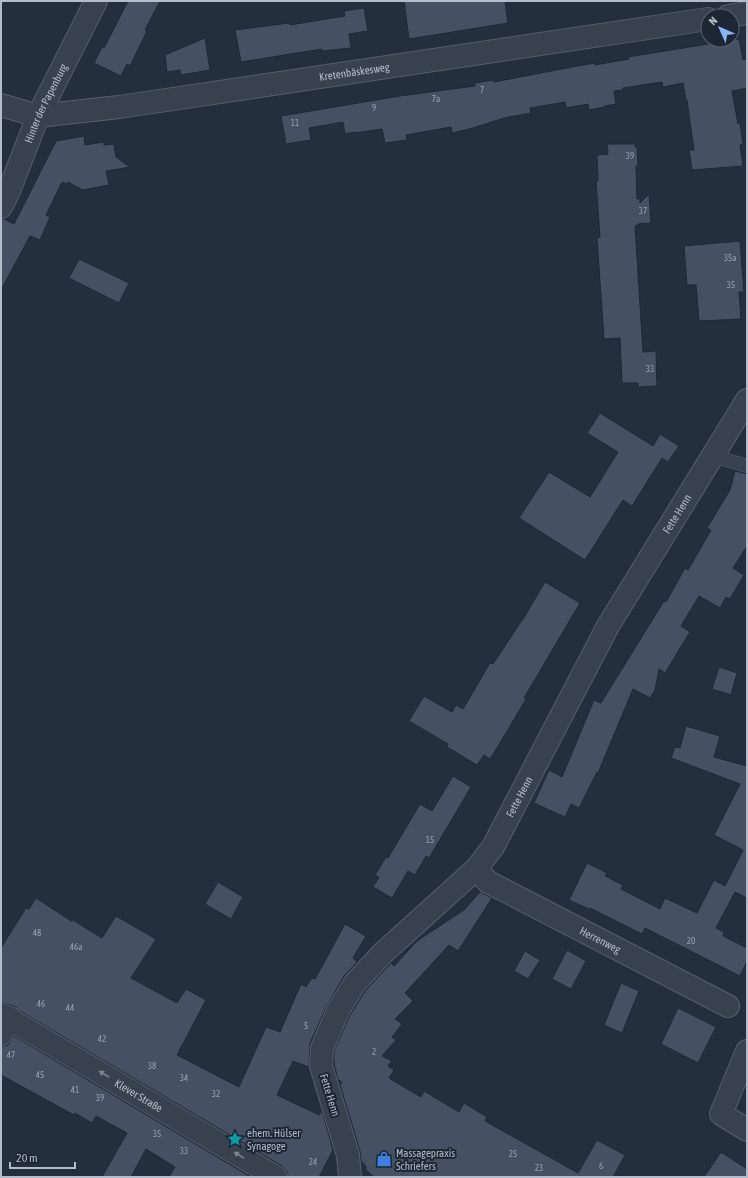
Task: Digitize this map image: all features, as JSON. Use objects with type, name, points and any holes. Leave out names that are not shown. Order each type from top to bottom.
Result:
[{"type":"street","name":"Hinter der Papenburg","points":[[5,199],[38,116],[96,1]]},
{"type":"street","name":"Kretenbäskesweg","points":[[1,105],[38,116],[119,107],[700,20]]},
{"type":"street","points":[[1,164],[5,199]]},
{"type":"street","name":"Fette Henn","points":[[350,1177],[348,1155],[321,1066],[322,1048],[338,1011],[355,983],[383,954],[476,869],[493,848],[608,626],[747,400]]},
{"type":"street","name":"Herrenweg","points":[[476,869],[488,882],[728,1006]]},
{"type":"street","name":"Klever Straße","points":[[4,1022],[276,1177]]},
{"type":"street","points":[[747,1051],[721,1114],[747,1130]]},
{"type":"lane","points":[[713,456],[747,466]]},
{"type":"building","points":[[128,1],[160,1],[145,30],[147,31],[130,66],[127,64],[121,76],[94,63],[102,47],[104,48]]},
{"type":"building","points":[[404,1],[505,1],[508,23],[409,39]]},
{"type":"building","points":[[364,8],[368,31],[349,34],[351,48],[322,51],[322,49],[241,62],[235,30],[289,23],[290,25],[345,16],[344,11]]},
{"type":"building","points":[[205,38],[210,70],[181,75],[180,70],[167,72],[165,55]]},
{"type":"building","points":[[740,44],[743,60],[747,59],[747,88],[732,91],[738,124],[740,123],[743,145],[740,145],[743,166],[692,170],[689,150],[694,150],[683,83],[663,87],[662,82],[623,88],[623,90],[614,91],[616,104],[605,107],[589,110],[588,104],[566,108],[565,102],[530,108],[531,113],[504,118],[452,133],[451,127],[406,135],[407,140],[385,143],[382,129],[345,134],[343,122],[309,128],[311,140],[286,144],[281,116],[400,96],[475,86],[475,83],[493,80],[494,82],[595,63],[595,65],[629,59],[628,57],[700,45],[700,48],[740,48]]},
{"type":"building","points":[[84,136],[85,145],[104,142],[104,145],[114,144],[116,157],[130,167],[106,171],[109,185],[83,190],[68,182],[67,184],[62,182],[46,215],[50,217],[40,240],[30,236],[1,290],[1,219],[14,224],[56,141]]},
{"type":"building","points":[[607,144],[635,144],[635,147],[637,147],[638,166],[636,166],[637,199],[640,199],[640,203],[649,194],[651,223],[638,224],[635,226],[643,352],[656,351],[657,386],[638,387],[638,383],[622,383],[620,338],[604,339],[597,238],[600,237],[596,181],[598,181],[597,155],[608,154]]},
{"type":"building","points":[[740,241],[744,292],[739,292],[741,319],[699,321],[696,285],[687,285],[684,246]]},
{"type":"building","points":[[79,259],[129,283],[119,303],[69,278]]},
{"type":"building","points":[[600,413],[653,446],[660,434],[679,446],[668,462],[662,458],[632,506],[623,500],[585,560],[519,518],[549,472],[590,497],[618,452],[587,433]]},
{"type":"building","points":[[735,471],[747,474],[747,546],[733,568],[744,575],[730,599],[726,597],[720,608],[699,596],[681,626],[690,632],[665,673],[659,669],[655,690],[650,698],[633,689],[598,773],[597,772],[579,808],[571,804],[565,817],[534,803],[549,770],[562,777],[594,700],[601,703],[664,601],[666,602],[685,568],[688,570],[711,530],[707,528],[730,490]]},
{"type":"building","points":[[545,582],[580,603],[490,759],[484,755],[477,765],[447,747],[448,744],[409,721],[424,696],[452,712],[456,705],[463,709],[490,663],[493,664],[522,621]]},
{"type":"building","points":[[719,667],[737,673],[731,695],[712,689]]},
{"type":"building","points":[[686,726],[720,736],[714,757],[747,766],[747,898],[735,892],[716,928],[724,932],[723,936],[747,948],[747,961],[740,976],[645,928],[642,934],[590,908],[589,909],[569,900],[587,863],[607,873],[605,876],[623,885],[621,889],[660,909],[665,898],[697,913],[714,880],[725,886],[743,850],[714,835],[740,784],[671,758],[675,747],[680,748]]},
{"type":"building","points":[[453,776],[471,787],[429,858],[426,856],[415,875],[408,871],[392,898],[373,887],[379,877],[375,875],[386,857],[388,858],[420,804],[432,811]]},
{"type":"building","points":[[218,882],[243,897],[231,919],[205,904]]},
{"type":"building","points":[[480,892],[492,898],[458,951],[449,945],[405,993],[413,1001],[395,1019],[402,1024],[392,1037],[396,1040],[382,1056],[392,1061],[388,1066],[394,1070],[389,1078],[421,1097],[424,1091],[459,1112],[464,1103],[487,1117],[485,1121],[578,1173],[597,1140],[625,1155],[613,1177],[374,1177],[366,1170],[366,1166],[361,1161],[360,1151],[340,1085],[342,1082],[338,1080],[334,1064],[334,1051],[349,1017],[365,991],[391,963],[394,966],[417,941],[464,910]]},
{"type":"building","points":[[36,898],[71,921],[73,920],[102,938],[116,916],[156,939],[131,978],[177,1003],[186,989],[206,1000],[177,1055],[239,1087],[266,1027],[280,1032],[301,984],[306,987],[312,978],[315,979],[345,924],[366,936],[353,958],[357,962],[344,976],[327,1006],[310,1043],[309,1067],[293,1061],[277,1095],[319,1115],[322,1111],[333,1150],[319,1177],[288,1177],[287,1171],[282,1166],[20,1011],[16,1007],[1,1002],[1,948],[26,908],[29,909]]},
{"type":"building","points":[[567,950],[586,961],[571,989],[552,979]]},
{"type":"building","points":[[525,951],[540,960],[528,979],[514,971]]},
{"type":"building","points":[[621,983],[639,991],[622,1033],[604,1025]]},
{"type":"building","points":[[678,1008],[716,1027],[698,1063],[661,1044]]},
{"type":"building","points":[[14,1036],[251,1177],[169,1177],[175,1167],[146,1149],[131,1177],[102,1177],[127,1133],[96,1116],[92,1123],[75,1113],[74,1115],[1,1075],[1,1046],[8,1045]]},
{"type":"building","points":[[721,1152],[747,1169],[747,1177],[704,1177]]},
{"type":"place","name":"ehem. Hülser Synagoge","points":[[235,1139]]},
{"type":"place","name":"Massagepraxis Schriefers","points":[[384,1159]]}]
